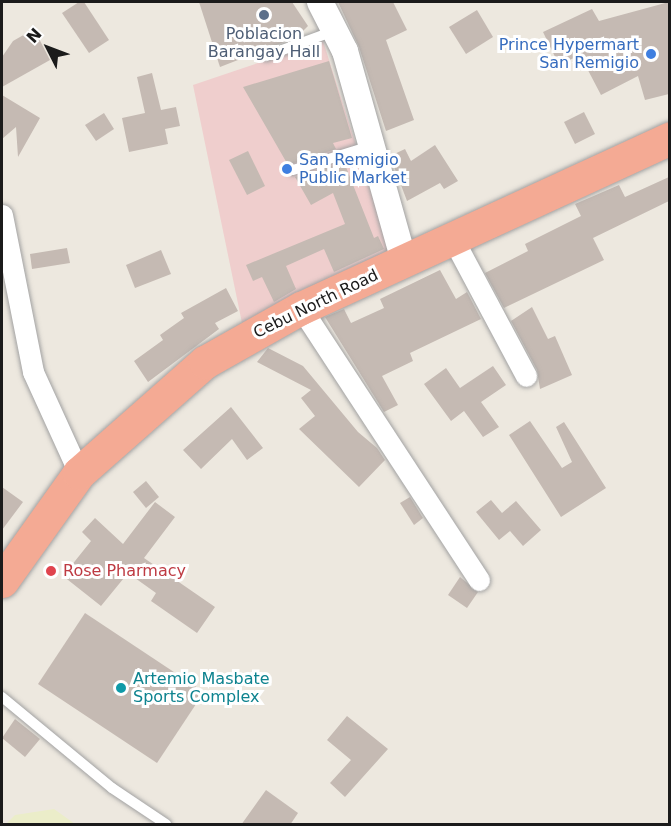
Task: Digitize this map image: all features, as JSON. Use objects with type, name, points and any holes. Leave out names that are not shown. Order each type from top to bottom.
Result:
[{"type":"highway","name":"Cebu North Road","points":[[2,581],[79,473],[205,362],[301,308],[669,138]]},
{"type":"street","points":[[320,2],[345,51],[404,261]]},
{"type":"street","points":[[2,215],[33,372],[79,473]]},
{"type":"street","points":[[453,239],[526,376]]},
{"type":"street","points":[[301,308],[479,580]]},
{"type":"lane","points":[[266,56],[334,31]]},
{"type":"lane","points":[[293,170],[371,146]]},
{"type":"lane","points":[[2,697],[112,788],[166,825]]},
{"type":"shaded area","name":"San Remigio Public Market","points":[[323,41],[390,252],[242,323],[193,85]]},
{"type":"green space","points":[[54,809],[75,824],[6,824],[15,815]]},
{"type":"building","points":[[79,2],[84,2],[109,40],[89,53],[62,13]]},
{"type":"building","points":[[199,2],[292,2],[308,26],[297,37],[220,67]]},
{"type":"building","points":[[338,2],[393,2],[407,30],[386,40],[414,120],[386,131],[359,47]]},
{"type":"building","points":[[669,2],[669,94],[645,100],[638,76],[601,95],[580,55],[559,65],[543,32],[592,9],[599,21]]},
{"type":"building","points":[[477,10],[493,37],[466,54],[449,27]]},
{"type":"building","points":[[34,29],[50,60],[2,87],[2,57],[13,41]]},
{"type":"building","points":[[329,61],[352,138],[333,143],[336,149],[288,165],[243,87]]},
{"type":"building","points":[[152,73],[161,110],[176,107],[180,126],[165,129],[168,144],[129,152],[122,118],[145,113],[137,77]]},
{"type":"building","points":[[2,95],[40,118],[18,157],[16,127],[2,139]]},
{"type":"building","points":[[584,112],[595,134],[575,144],[564,122]]},
{"type":"building","points":[[104,113],[114,129],[96,141],[85,125]]},
{"type":"building","points":[[435,145],[458,181],[444,189],[440,183],[407,201],[390,156],[405,149],[411,161]]},
{"type":"building","points":[[248,151],[265,186],[247,195],[229,160]]},
{"type":"building","points":[[344,162],[374,238],[378,236],[384,249],[334,272],[324,249],[286,266],[296,289],[274,302],[262,277],[253,281],[246,265],[345,224],[333,193],[311,205],[295,177]]},
{"type":"building","points":[[669,177],[669,201],[593,238],[604,260],[504,308],[485,273],[528,251],[525,244],[581,216],[575,204],[619,185],[625,197]]},
{"type":"building","points":[[67,248],[70,263],[32,269],[30,254]]},
{"type":"building","points":[[161,250],[171,274],[135,288],[126,265]]},
{"type":"building","points":[[440,270],[456,299],[467,292],[481,319],[410,353],[413,361],[382,376],[398,405],[384,412],[325,317],[344,309],[351,323],[384,308],[380,299]]},
{"type":"building","points":[[226,288],[238,311],[215,323],[219,329],[148,382],[134,361],[163,340],[160,335],[184,318],[181,313]]},
{"type":"building","points":[[532,307],[548,339],[555,336],[572,375],[540,389],[537,370],[511,321]]},
{"type":"building","points":[[268,348],[303,366],[358,432],[377,448],[385,460],[359,487],[299,429],[315,416],[301,398],[311,390],[257,362]]},
{"type":"building","points":[[493,366],[506,385],[481,402],[499,427],[483,437],[464,411],[451,421],[424,384],[446,368],[460,388]]},
{"type":"building","points":[[231,407],[263,448],[247,460],[232,439],[201,469],[183,450]]},
{"type":"building","points":[[530,421],[562,468],[572,462],[556,427],[564,422],[606,488],[561,517],[509,435]]},
{"type":"building","points":[[146,481],[159,497],[146,508],[133,492]]},
{"type":"building","points":[[2,487],[23,502],[2,530]]},
{"type":"building","points":[[410,497],[423,518],[414,525],[400,503]]},
{"type":"building","points":[[491,500],[502,513],[516,501],[541,530],[523,546],[510,531],[499,540],[476,512]]},
{"type":"building","points":[[155,502],[175,517],[144,558],[215,607],[197,633],[151,601],[156,593],[128,573],[101,606],[63,576],[91,541],[82,532],[95,518],[123,544]]},
{"type":"building","points":[[460,577],[478,592],[467,608],[448,595]]},
{"type":"building","name":"Artemio Masbate Sports Complex","points":[[85,613],[204,692],[157,763],[38,684]]},
{"type":"building","points":[[347,716],[388,749],[345,797],[330,783],[351,760],[327,740]]},
{"type":"building","points":[[15,719],[40,739],[25,757],[2,738]]},
{"type":"building","points":[[266,790],[298,813],[290,825],[241,825]]},
{"type":"place","name":"Poblacion Barangay Hall","points":[[264,15]]},
{"type":"place","name":"Prince Hypermart San Remigio","points":[[651,54]]},
{"type":"place","name":"San Remigio Public Market","points":[[287,169]]},
{"type":"place","name":"Rose Pharmacy","points":[[51,571]]},
{"type":"place","name":"Artemio Masbate Sports Complex","points":[[121,688]]}]
